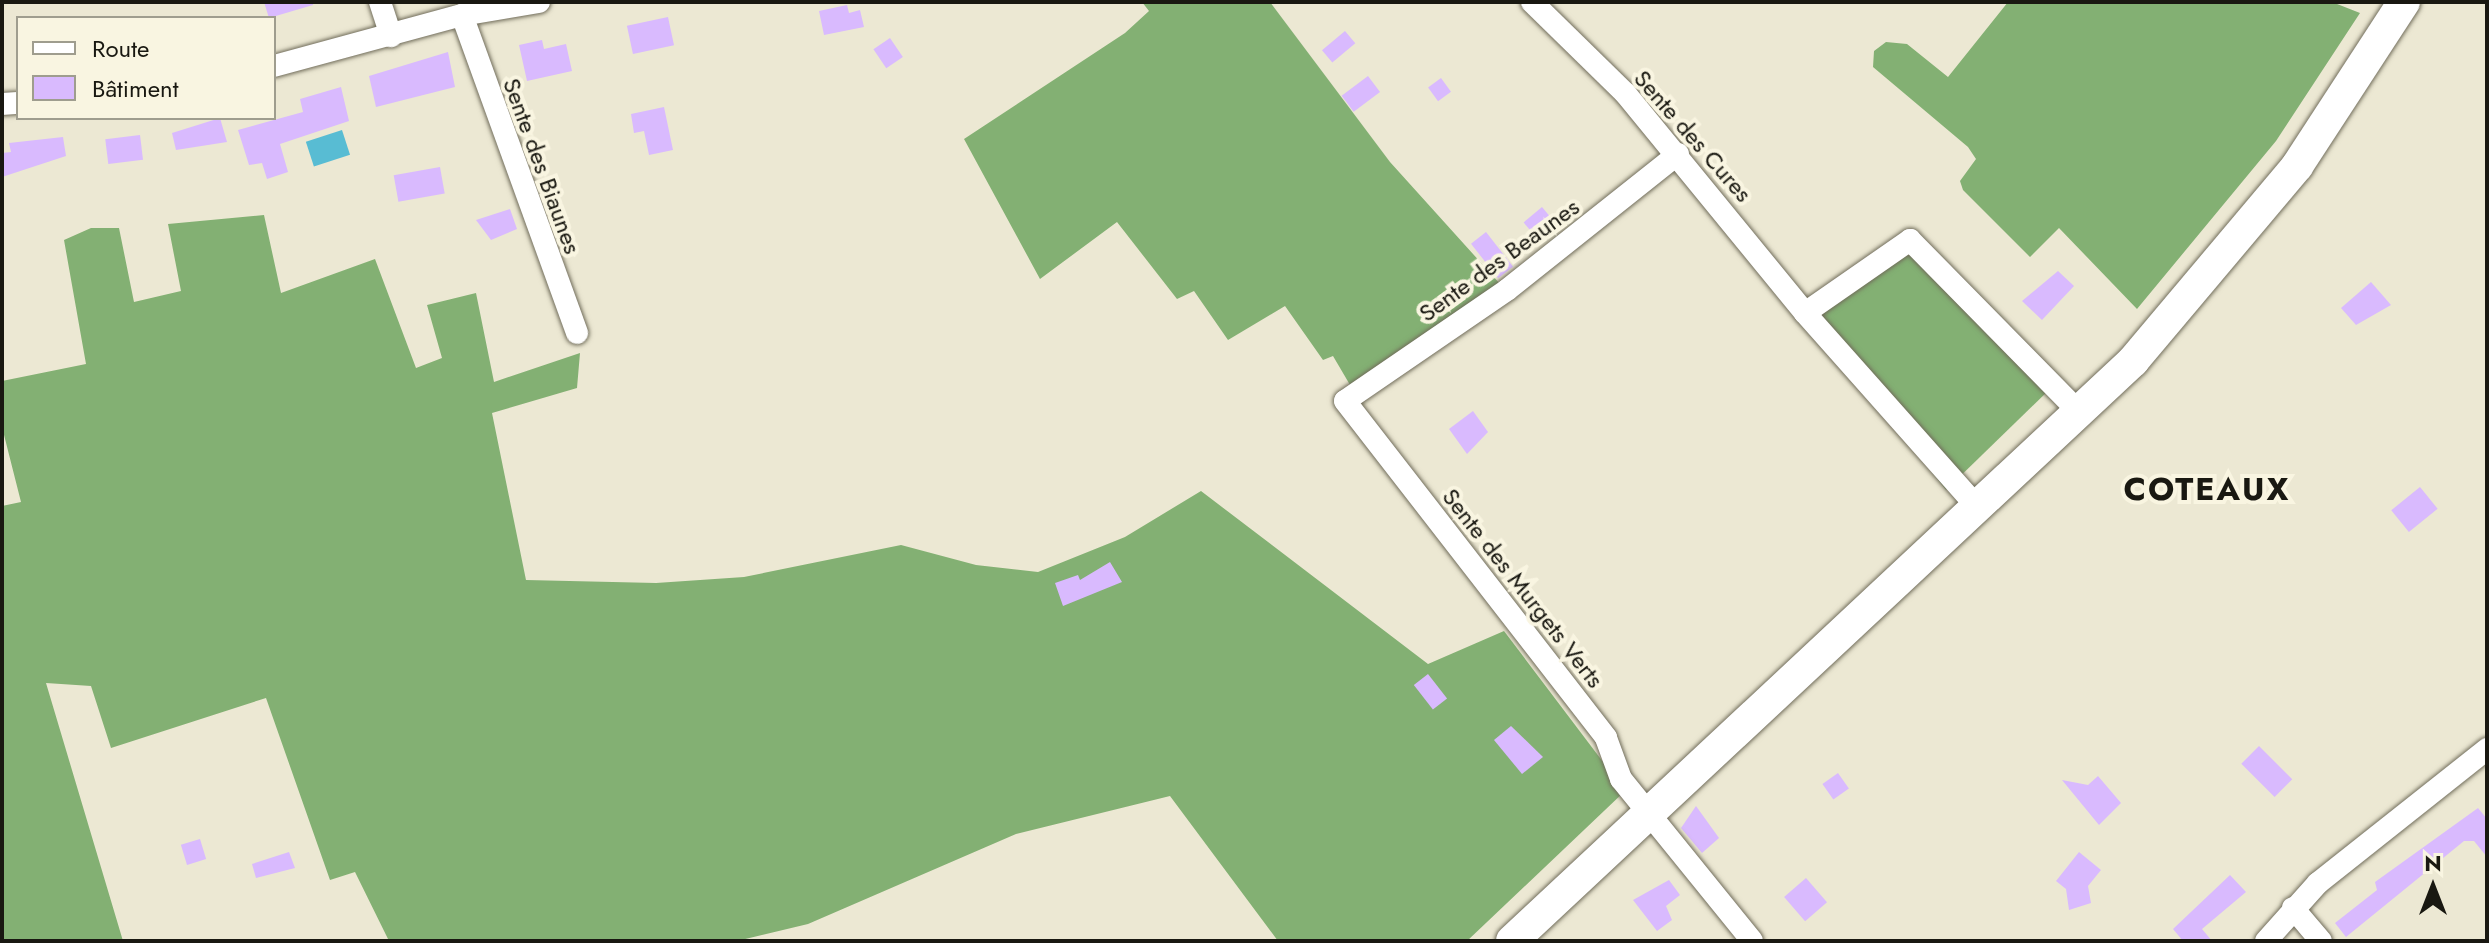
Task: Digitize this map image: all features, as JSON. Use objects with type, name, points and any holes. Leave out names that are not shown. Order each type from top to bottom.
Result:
[{"type":"main road","points":[[1512,941],[2081,414],[2257,218],[2336,110],[2404,2]]},
{"type":"street","points":[[380,2],[391,36]]},
{"type":"street","points":[[276,65],[462,15],[539,2]]},
{"type":"street","name":"Sente des Cures","points":[[1532,2],[1678,154],[1805,313],[1978,508]]},
{"type":"street","name":"Sente des Biaunes","points":[[462,15],[577,333]]},
{"type":"street","name":"Sente des Beaunes","points":[[1345,401],[1507,290],[1678,154]]},
{"type":"street","points":[[1805,313],[1910,240],[2081,414]]},
{"type":"street","name":"Sente des Murgets Verts","points":[[1345,401],[1606,738],[1621,779],[1752,941]]},
{"type":"street","points":[[2266,941],[2293,908],[2487,749]]},
{"type":"street","points":[[2293,908],[2321,941]]},
{"type":"green space","points":[[1142,2],[1270,2],[1390,162],[1501,285],[1353,390],[1333,356],[1323,360],[1285,306],[1228,340],[1194,291],[1177,299],[1117,222],[1040,279],[964,139],[1125,33],[1149,11]]},
{"type":"green space","points":[[2008,2],[2332,2],[2360,13],[2276,141],[2137,309],[2059,228],[2030,257],[1963,190],[1960,181],[1976,159],[1968,147],[1873,67],[1874,51],[1886,42],[1907,44],[1948,77]]},
{"type":"green space","points":[[264,215],[281,293],[375,259],[416,368],[442,358],[427,305],[476,293],[494,382],[580,353],[577,388],[492,413],[526,580],[656,583],[744,577],[901,545],[976,565],[1038,572],[1125,537],[1201,491],[1428,664],[1504,631],[1625,791],[1467,941],[1278,941],[1170,796],[1016,834],[808,924],[737,941],[389,941],[355,872],[330,880],[266,698],[111,748],[91,686],[46,683],[123,941],[2,941],[2,506],[21,502],[2,427],[2,381],[86,364],[64,240],[91,228],[119,228],[134,302],[181,291],[168,224]]},
{"type":"green space","points":[[1912,233],[2050,389],[1946,490],[1805,313]]},
{"type":"water","points":[[342,130],[350,155],[314,166],[306,142]]},
{"type":"building","points":[[264,2],[313,2],[313,5],[268,16]]},
{"type":"building","points":[[847,5],[849,13],[860,10],[864,27],[824,35],[819,11]]},
{"type":"building","points":[[668,17],[674,45],[633,54],[627,26]]},
{"type":"building","points":[[1345,31],[1355,43],[1332,63],[1322,50]]},
{"type":"building","points":[[890,38],[903,57],[886,68],[873,49]]},
{"type":"building","points":[[542,40],[544,49],[566,44],[572,71],[527,81],[519,45]]},
{"type":"building","points":[[448,52],[455,87],[376,107],[369,76]]},
{"type":"building","points":[[1368,76],[1380,92],[1354,112],[1342,96]]},
{"type":"building","points":[[1441,78],[1451,92],[1438,101],[1428,87]]},
{"type":"building","points":[[341,87],[349,121],[280,144],[288,172],[267,179],[262,163],[249,165],[238,130],[303,112],[300,99]]},
{"type":"building","points":[[664,107],[673,150],[649,155],[644,131],[634,133],[631,114]]},
{"type":"building","points":[[221,120],[227,142],[176,150],[172,133]]},
{"type":"building","points":[[140,135],[143,160],[108,164],[105,139]]},
{"type":"building","points":[[63,137],[66,156],[2,177],[2,153],[11,152],[9,143]]},
{"type":"building","points":[[440,167],[445,194],[398,202],[394,175]]},
{"type":"building","points":[[1542,207],[1558,226],[1540,242],[1524,222]]},
{"type":"building","points":[[510,209],[517,229],[491,240],[476,220]]},
{"type":"building","points":[[1486,232],[1513,267],[1498,278],[1471,244]]},
{"type":"building","points":[[2058,271],[2074,286],[2042,320],[2022,301]]},
{"type":"building","points":[[2371,282],[2391,305],[2356,325],[2341,308]]},
{"type":"building","points":[[1473,411],[1488,432],[1467,454],[1449,429]]},
{"type":"building","points":[[2420,487],[2438,509],[2409,532],[2391,510]]},
{"type":"building","points":[[1110,562],[1122,582],[1063,606],[1055,583],[1078,575],[1080,580]]},
{"type":"building","points":[[1428,674],[1447,698],[1433,710],[1414,685]]},
{"type":"building","points":[[1511,726],[1543,757],[1522,774],[1494,740]]},
{"type":"building","points":[[2259,746],[2292,779],[2275,797],[2241,764]]},
{"type":"building","points":[[1838,773],[1849,789],[1833,799],[1822,784]]},
{"type":"building","points":[[2098,776],[2121,803],[2099,825],[2062,780],[2088,785]]},
{"type":"building","points":[[1696,806],[1719,838],[1702,853],[1681,828]]},
{"type":"building","points":[[2478,808],[2487,819],[2487,857],[2474,841],[2464,841],[2346,937],[2335,923],[2377,890],[2375,882]]},
{"type":"building","points":[[200,839],[206,859],[187,865],[181,845]]},
{"type":"building","points":[[289,852],[295,868],[256,878],[252,864]]},
{"type":"building","points":[[2079,852],[2101,870],[2088,886],[2091,903],[2069,910],[2066,889],[2056,881]]},
{"type":"building","points":[[2230,875],[2246,892],[2202,929],[2212,941],[2183,941],[2173,929]]},
{"type":"building","points":[[1806,878],[1827,902],[1805,921],[1784,897]]},
{"type":"building","points":[[1669,880],[1680,895],[1666,906],[1672,920],[1657,931],[1633,900]]},
{"type":"district","name":"COTEAUX","points":[[2207,489]]}]
